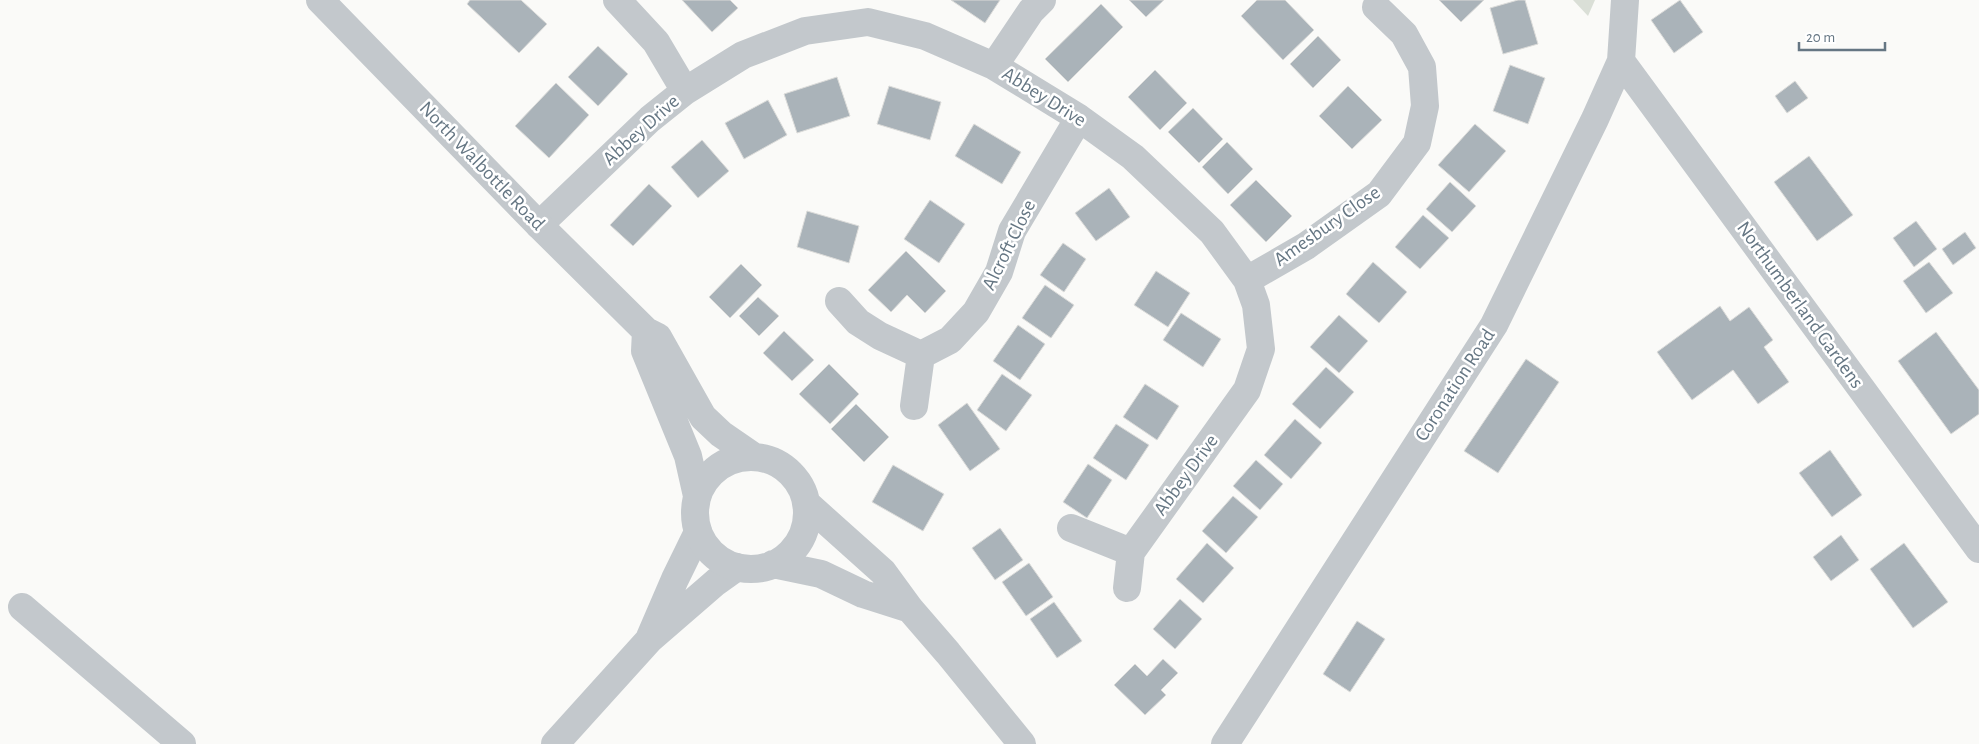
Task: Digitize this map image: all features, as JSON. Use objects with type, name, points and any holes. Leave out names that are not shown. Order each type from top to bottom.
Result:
[{"type":"street","name":"North Walbottle Road","points":[[320,0],[539,225],[646,331],[658,338],[703,417],[721,434],[753,456]]},
{"type":"street","points":[[616,0],[656,42],[685,91]]},
{"type":"street","points":[[994,66],[1032,11],[1042,0]]},
{"type":"street","name":"Coronation Road","points":[[1225,744],[1494,325],[1595,119],[1620,61],[1625,0]]},
{"type":"street","name":"Amesbury Close","points":[[1247,280],[1306,246],[1379,194],[1417,143],[1425,106],[1422,67],[1404,34],[1376,7]]},
{"type":"street","name":"Abbey Drive","points":[[539,225],[650,119],[685,91],[743,55],[804,32],[868,22],[925,36],[994,66],[1080,118],[1133,157],[1212,232],[1247,280],[1256,305],[1261,350],[1247,390],[1130,552]]},
{"type":"street","name":"Northumberland Gardens","points":[[1620,61],[1979,549]]},
{"type":"street","name":"Alcroft Close","points":[[921,355],[950,340],[976,312],[999,272],[1012,231],[1080,118]]},
{"type":"street","points":[[840,301],[858,322],[880,336],[921,355],[914,406]]},
{"type":"street","name":"North Walbottle Road","points":[[646,331],[645,351],[688,456],[698,496]]},
{"type":"street","name":"North Walbottle Road","points":[[753,456],[772,460],[788,470],[800,485],[806,503],[806,522],[800,540],[788,554],[773,564],[755,568],[737,567],[721,560],[707,548],[698,532],[695,514],[698,496],[706,480],[718,467],[734,459],[753,456]]},
{"type":"street","name":"North Walbottle Road","points":[[806,503],[883,572],[910,609],[1022,744]]},
{"type":"street","points":[[1071,528],[1130,552],[1127,588]]},
{"type":"street","points":[[649,640],[675,579],[698,532]]},
{"type":"street","name":"North Walbottle Road","points":[[773,564],[821,574],[862,594],[910,609]]},
{"type":"street","points":[[557,744],[649,640],[680,616],[716,582],[737,567]]},
{"type":"street","points":[[22,607],[182,744]]},
{"type":"shaded area","points":[[1573,0],[1595,0],[1588,16]]},
{"type":"building","points":[[470,0],[521,0],[547,24],[519,53],[467,4]]},
{"type":"building","points":[[682,0],[730,0],[738,8],[712,32]]},
{"type":"building","points":[[951,0],[1000,0],[985,23]]},
{"type":"building","points":[[1129,0],[1164,0],[1146,17]]},
{"type":"building","points":[[1257,0],[1285,0],[1314,30],[1283,60],[1241,16]]},
{"type":"building","points":[[1439,0],[1484,0],[1461,22]]},
{"type":"building","points":[[1518,0],[1525,0],[1538,44],[1503,54],[1490,8]]},
{"type":"building","points":[[1680,0],[1703,32],[1674,53],[1651,20]]},
{"type":"building","points":[[1101,4],[1123,27],[1068,82],[1045,59]]},
{"type":"building","points":[[1318,36],[1341,60],[1313,88],[1290,64]]},
{"type":"building","points":[[598,46],[628,74],[598,106],[568,77]]},
{"type":"building","points":[[1510,65],[1545,78],[1528,124],[1493,111]]},
{"type":"building","points":[[1155,70],[1187,103],[1160,130],[1128,97]]},
{"type":"building","points":[[837,77],[850,116],[797,133],[784,94]]},
{"type":"building","points":[[1795,81],[1808,98],[1787,113],[1775,96]]},
{"type":"building","points":[[556,83],[589,115],[549,158],[515,126]]},
{"type":"building","points":[[889,86],[941,102],[930,140],[877,124]]},
{"type":"building","points":[[1348,86],[1382,120],[1352,149],[1319,116]]},
{"type":"building","points":[[768,100],[787,135],[744,159],[725,123]]},
{"type":"building","points":[[1193,108],[1223,139],[1199,163],[1168,132]]},
{"type":"building","points":[[974,124],[1021,152],[1002,184],[955,156]]},
{"type":"building","points":[[1475,124],[1506,151],[1469,192],[1438,165]]},
{"type":"building","points":[[702,140],[729,171],[698,198],[671,167]]},
{"type":"building","points":[[1227,142],[1253,169],[1228,194],[1202,167]]},
{"type":"building","points":[[1809,156],[1853,215],[1817,241],[1774,182]]},
{"type":"building","points":[[1256,180],[1292,216],[1266,242],[1230,205]]},
{"type":"building","points":[[1450,182],[1476,206],[1452,232],[1426,209]]},
{"type":"building","points":[[649,184],[672,206],[633,246],[610,225]]},
{"type":"building","points":[[1109,188],[1130,217],[1096,241],[1075,213]]},
{"type":"building","points":[[930,200],[965,224],[939,263],[904,239]]},
{"type":"building","points":[[807,211],[859,226],[849,263],[797,247]]},
{"type":"building","points":[[1423,215],[1449,238],[1420,269],[1395,247]]},
{"type":"building","points":[[1916,221],[1937,249],[1914,267],[1893,238]]},
{"type":"building","points":[[1965,232],[1976,248],[1953,265],[1942,249]]},
{"type":"building","points":[[1063,243],[1086,259],[1064,292],[1040,275]]},
{"type":"building","points":[[906,251],[946,291],[925,313],[907,295],[891,312],[868,290]]},
{"type":"building","points":[[1373,262],[1407,292],[1379,323],[1346,294]]},
{"type":"building","points":[[1929,262],[1953,293],[1926,313],[1903,281]]},
{"type":"building","points":[[741,264],[762,285],[730,318],[709,297]]},
{"type":"building","points":[[1156,271],[1190,293],[1168,327],[1134,305]]},
{"type":"building","points":[[1045,285],[1074,305],[1051,338],[1022,318]]},
{"type":"building","points":[[758,297],[779,316],[759,336],[739,316]]},
{"type":"building","points":[[1720,306],[1730,321],[1749,307],[1773,340],[1764,347],[1789,382],[1758,404],[1733,370],[1692,400],[1657,352]]},
{"type":"building","points":[[1181,313],[1221,339],[1203,367],[1163,340]]},
{"type":"building","points":[[1339,315],[1368,341],[1339,373],[1310,347]]},
{"type":"building","points":[[1018,325],[1045,344],[1020,380],[993,361]]},
{"type":"building","points":[[784,331],[814,360],[792,381],[763,353]]},
{"type":"building","points":[[1936,332],[1979,390],[1979,414],[1951,434],[1898,361]]},
{"type":"building","points":[[1526,359],[1559,382],[1498,473],[1464,451]]},
{"type":"building","points":[[829,364],[859,394],[830,424],[799,394]]},
{"type":"building","points":[[1326,367],[1354,392],[1320,429],[1292,404]]},
{"type":"building","points":[[1002,374],[1032,395],[1006,431],[977,410]]},
{"type":"building","points":[[1145,384],[1179,406],[1157,440],[1123,417]]},
{"type":"building","points":[[967,403],[1000,449],[970,471],[938,425]]},
{"type":"building","points":[[856,404],[889,437],[864,462],[831,429]]},
{"type":"building","points":[[1295,419],[1322,443],[1291,479],[1264,455]]},
{"type":"building","points":[[1116,424],[1149,445],[1126,480],[1093,458]]},
{"type":"building","points":[[1830,450],[1862,495],[1832,517],[1799,473]]},
{"type":"building","points":[[1256,460],[1283,484],[1260,510],[1233,486]]},
{"type":"building","points":[[1088,464],[1112,480],[1087,518],[1063,502]]},
{"type":"building","points":[[893,465],[944,494],[923,531],[872,502]]},
{"type":"building","points":[[1233,496],[1258,517],[1226,553],[1202,531]]},
{"type":"building","points":[[1000,528],[1023,560],[995,580],[972,548]]},
{"type":"building","points":[[1841,535],[1859,560],[1831,581],[1813,557]]},
{"type":"building","points":[[1207,543],[1234,568],[1203,603],[1176,579]]},
{"type":"building","points":[[1904,543],[1948,602],[1913,628],[1870,569]]},
{"type":"building","points":[[1029,563],[1053,597],[1026,616],[1002,582]]},
{"type":"building","points":[[1180,599],[1202,619],[1175,649],[1153,629]]},
{"type":"building","points":[[1054,602],[1082,641],[1057,658],[1030,619]]},
{"type":"building","points":[[1357,621],[1385,639],[1350,692],[1323,674]]},
{"type":"building","points":[[1163,659],[1178,673],[1161,690],[1166,695],[1145,715],[1114,685],[1135,664],[1147,676]]}]
